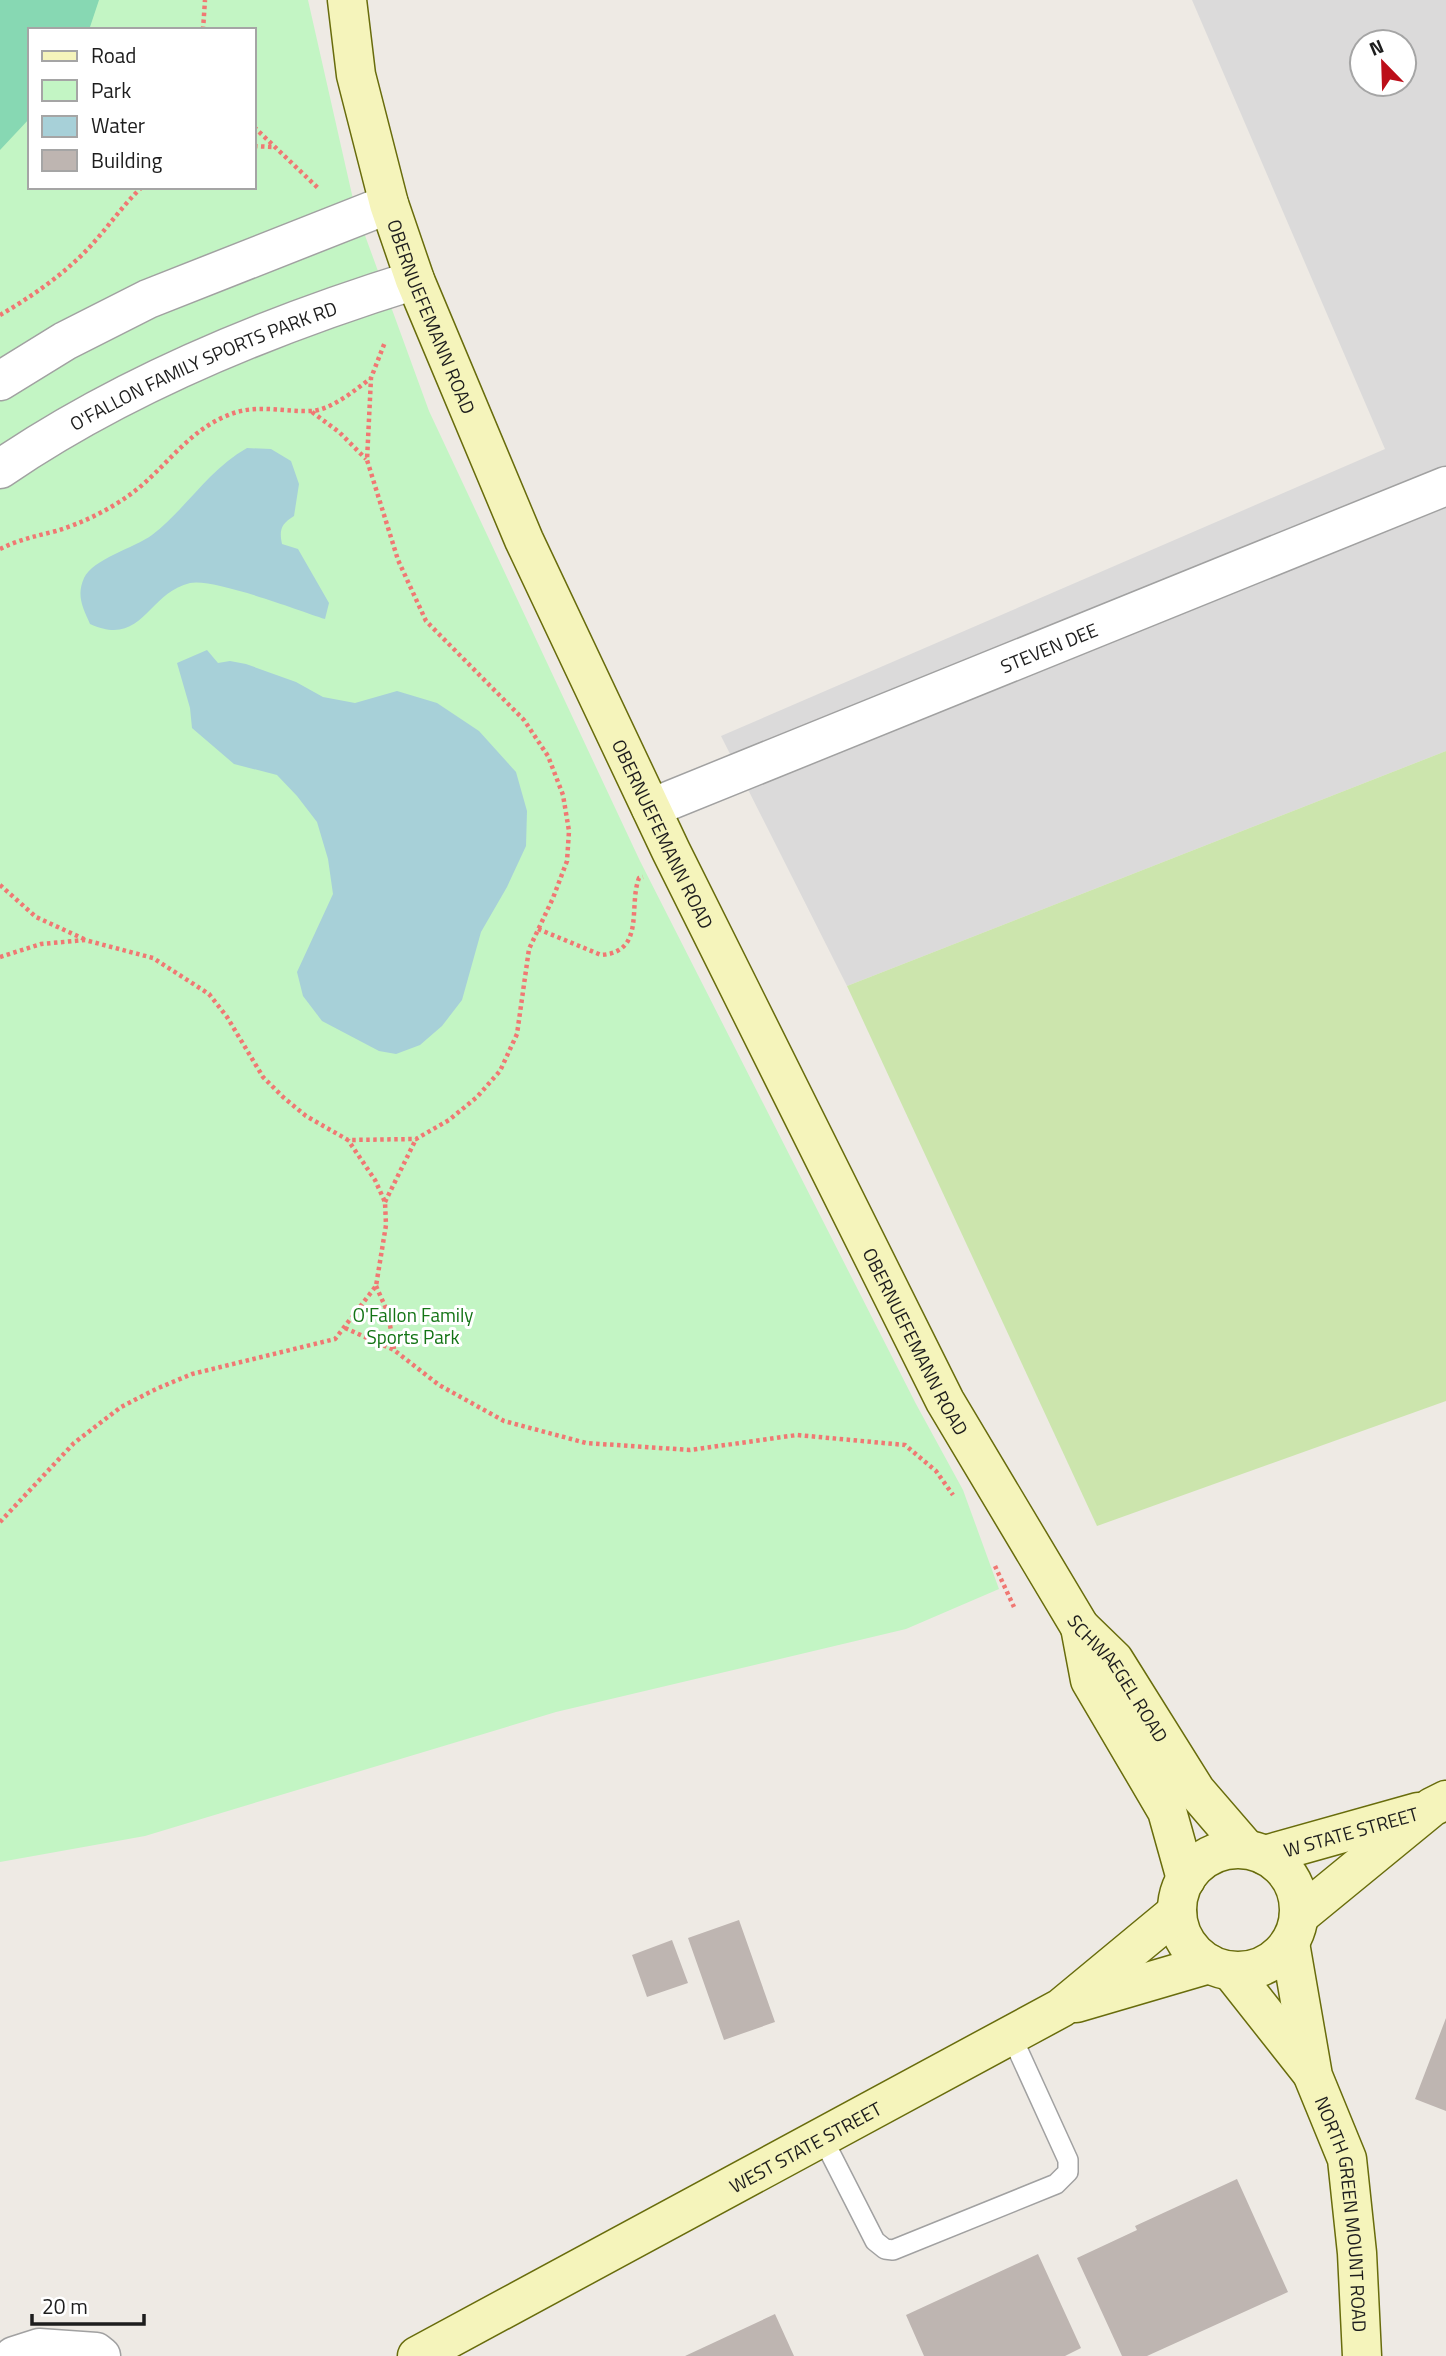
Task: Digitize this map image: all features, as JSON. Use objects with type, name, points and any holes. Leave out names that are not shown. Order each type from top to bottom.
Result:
[{"type":"street","name":"OBERNUEFEMANN ROAD","points":[[347,0],[356,75],[389,204],[415,280],[524,540],[651,808],[945,1401],[1080,1627]]},
{"type":"street","points":[[0,381],[65,341],[148,299],[389,204]]},
{"type":"street","name":"O'FALLON FAMILY SPORTS PARK RD","points":[[0,469],[35,446],[145,386],[254,337],[368,294],[415,280]]},
{"type":"street","name":"STEVEN DEE","points":[[651,808],[1446,485]]},
{"type":"street","name":"SCHWAEGEL ROAD","points":[[1080,1627],[1114,1660],[1196,1791],[1255,1852]]},
{"type":"street","name":"SCHWAEGEL ROAD","points":[[1080,1627],[1090,1680],[1167,1811],[1181,1896]]},
{"type":"street","name":"W STATE STREET","points":[[1255,1852],[1439,1804]]},
{"type":"street","name":"W STATE STREET","points":[[1295,1930],[1439,1804]]},
{"type":"street","points":[[1061,2008],[1220,1967],[1251,1970],[1279,1955],[1295,1930],[1297,1892],[1285,1870],[1255,1852],[1228,1850],[1212,1856],[1196,1866],[1181,1896],[1181,1933],[1193,1951],[1220,1967]]},
{"type":"street","name":"WEST STATE STREET","points":[[417,2356],[1061,2008],[1181,1896]]},
{"type":"street","name":"NORTH GREEN MOUNT ROAD","points":[[1295,1930],[1313,2076],[1347,2160],[1357,2253],[1362,2356]]},
{"type":"street","name":"NORTH GREEN MOUNT ROAD","points":[[1220,1967],[1313,2076]]},
{"type":"street","points":[[14,2356],[39,2348],[96,2351],[101,2356]]},
{"type":"lane","points":[[822,2137],[875,2241],[885,2249],[893,2250],[1056,2184],[1068,2172],[1068,2160],[1011,2035]]},
{"type":"path","points":[[203,28],[205,0]]},
{"type":"path","points":[[256,129],[324,193]]},
{"type":"path","points":[[256,146],[272,147]]},
{"type":"path","points":[[0,315],[21,303],[94,244],[140,189]]},
{"type":"path","points":[[348,1140],[416,1139],[449,1120],[477,1097],[500,1071],[517,1034],[529,949],[567,861],[569,831],[563,795],[548,756],[524,720],[426,621],[398,560],[367,460],[371,378],[385,342]]},
{"type":"path","points":[[0,549],[17,541],[59,530],[128,496],[153,476],[203,427],[229,414],[260,407],[312,412],[343,399],[371,378]]},
{"type":"path","points":[[312,412],[339,432],[367,460]]},
{"type":"path","points":[[538,929],[601,955],[613,955],[625,947],[631,936],[635,890],[639,878],[647,875]]},
{"type":"path","points":[[0,885],[36,917],[85,940],[153,958],[209,993],[227,1017],[263,1077],[306,1116],[348,1140],[363,1159],[384,1202],[386,1225],[376,1286],[335,1339],[192,1374],[121,1407],[74,1443],[0,1522]]},
{"type":"path","points":[[0,957],[41,944],[85,940]]},
{"type":"path","points":[[384,1202],[416,1139]]},
{"type":"path","points":[[376,1286],[388,1313],[394,1350]]},
{"type":"path","points":[[345,1328],[394,1350],[439,1385],[504,1421],[586,1443],[691,1450],[797,1435],[905,1445],[936,1471],[955,1497]]},
{"type":"path","points":[[992,1560],[1014,1607]]},
{"type":"shaded area","points":[[1192,0],[1446,0],[1446,751],[847,986],[721,736],[1385,449]]},
{"type":"green space","name":"O'Fallon Family Sports Park","points":[[0,0],[308,0],[355,208],[429,411],[640,861],[916,1404],[963,1490],[999,1589],[906,1629],[556,1712],[145,1836],[0,1862]]},
{"type":"green space","points":[[0,0],[99,0],[90,28],[28,28],[28,120],[0,150]]},
{"type":"green space","points":[[1446,751],[1446,1401],[1097,1526],[847,986]]},
{"type":"water","points":[[247,448],[271,449],[291,461],[299,484],[294,516],[286,522],[281,531],[282,544],[298,549],[329,603],[325,619],[236,590],[190,583],[164,597],[134,624],[122,629],[108,630],[90,624],[81,596],[82,584],[89,571],[105,559],[152,535],[221,467]]},
{"type":"water","points":[[207,650],[218,663],[230,661],[246,664],[296,682],[323,697],[355,703],[397,691],[437,703],[479,731],[516,772],[527,811],[526,846],[507,887],[481,932],[462,1000],[442,1026],[420,1045],[396,1054],[379,1051],[322,1021],[303,996],[297,972],[333,894],[328,859],[317,822],[277,775],[234,764],[192,728],[190,708],[177,663]]},
{"type":"building","points":[[739,1920],[775,2022],[724,2040],[688,1938]]},
{"type":"building","points":[[672,1940],[688,1983],[647,1997],[632,1955]]},
{"type":"building","points":[[1446,2018],[1446,2111],[1415,2099]]},
{"type":"building","points":[[1237,2179],[1288,2292],[1147,2356],[1122,2356],[1077,2258],[1137,2230],[1135,2226]]},
{"type":"building","points":[[1038,2254],[1081,2348],[1065,2356],[924,2356],[906,2315]]},
{"type":"building","points":[[775,2314],[794,2356],[685,2356]]}]
